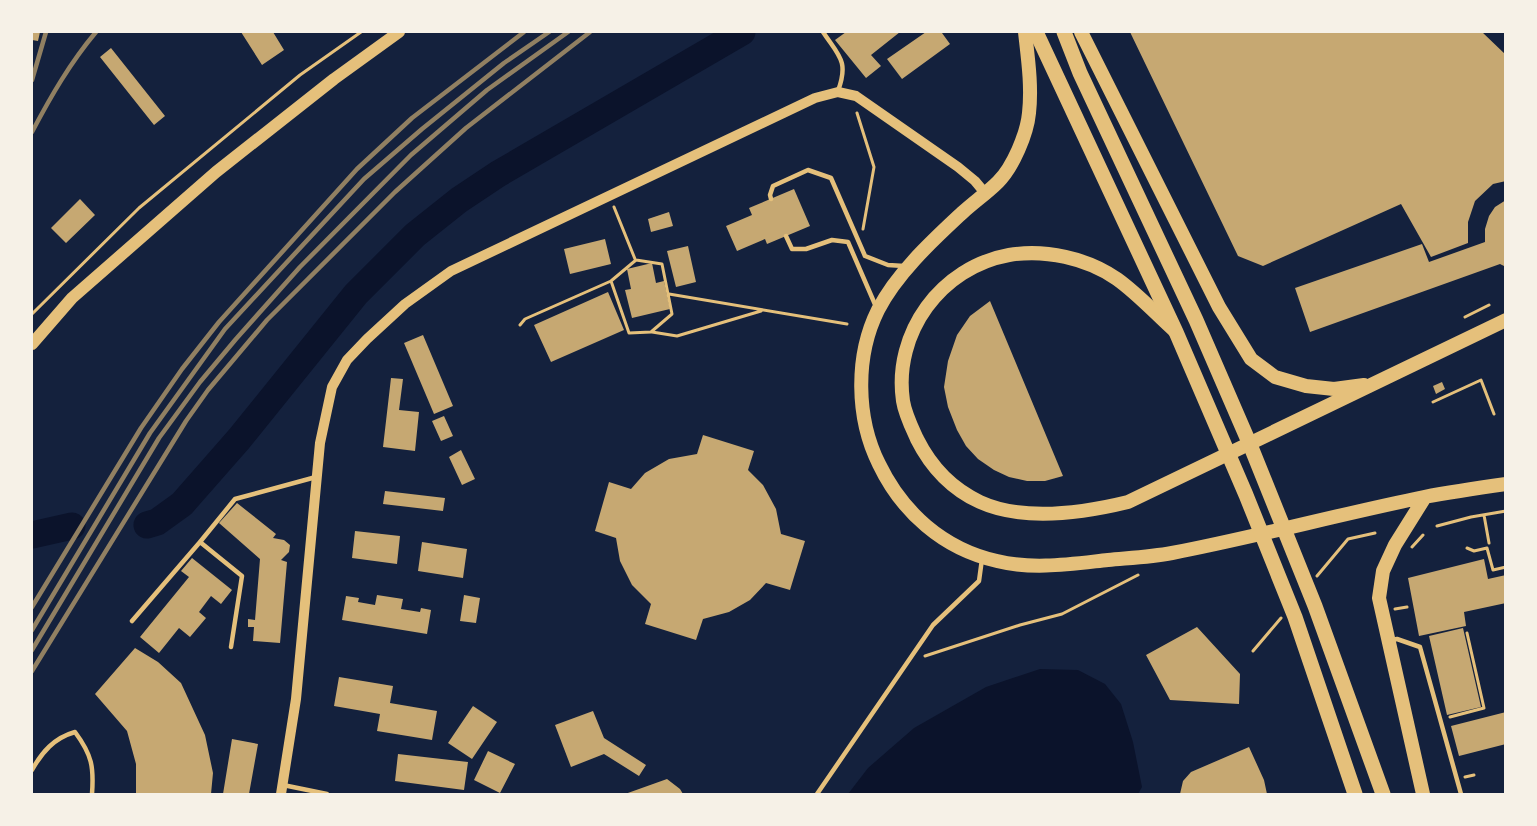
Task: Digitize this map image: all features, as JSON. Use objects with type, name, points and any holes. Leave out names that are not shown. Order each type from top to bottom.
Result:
[{"type":"highway","points":[[1036,32],[1176,332],[1295,616],[1355,795]]},
{"type":"highway","points":[[1064,32],[1080,73],[1201,331],[1251,447],[1315,606],[1383,795]]},
{"type":"main road","points":[[32,344],[72,298],[216,172],[334,79],[399,32]]},
{"type":"main road","points":[[1025,32],[1030,77],[1029,116],[1020,148],[1000,179],[910,267],[878,311],[863,361],[861,390],[864,421],[873,452],[886,480],[929,530],[958,548],[983,557],[1029,566],[1169,554],[1425,497],[1506,484]]},
{"type":"main road","points":[[1081,32],[1219,307],[1251,359],[1275,377],[1306,386],[1334,389],[1375,384]]},
{"type":"main road","points":[[1176,332],[1117,279],[1080,261],[1040,253],[1019,253],[998,257],[958,275],[940,290],[925,309],[912,330],[905,353],[901,378],[903,403],[924,452],[939,473],[958,490],[974,499],[1010,511],[1039,514],[1098,509],[1128,502],[1506,320]]},
{"type":"main road","points":[[1423,795],[1379,598],[1383,571],[1395,544],[1425,497]]},
{"type":"street","points":[[281,790],[296,699],[320,443],[332,387],[347,360],[405,304],[451,272],[815,98],[838,92],[856,96],[865,102],[958,166],[975,180],[985,193]]},
{"type":"lane","points":[[823,32],[843,61],[844,76],[838,92]]},
{"type":"lane","points":[[771,199],[773,186],[808,170],[831,178],[865,256],[888,265],[910,267]]},
{"type":"lane","points":[[786,236],[792,249],[806,249],[832,240],[848,242],[878,311]]},
{"type":"lane","points":[[132,621],[235,499],[318,476]]},
{"type":"lane","points":[[200,542],[242,576],[231,647]]},
{"type":"lane","points":[[817,795],[933,625],[979,582],[983,557]]},
{"type":"lane","points":[[1387,641],[1397,639],[1420,647],[1461,795]]},
{"type":"lane","points":[[32,770],[42,753],[62,736],[75,732],[88,751],[93,771],[92,795]]},
{"type":"lane","points":[[281,790],[327,795]]},
{"type":"path","points":[[32,315],[139,208],[300,75],[361,32]]},
{"type":"path","points":[[855,106],[874,167],[860,245]]},
{"type":"path","points":[[613,205],[636,260]]},
{"type":"path","points":[[520,325],[525,319],[611,281],[636,260],[662,264],[669,294],[672,314],[651,332]]},
{"type":"path","points":[[611,281],[629,333],[651,332],[677,336],[763,311]]},
{"type":"path","points":[[669,294],[847,324]]},
{"type":"path","points":[[1465,316],[1489,305]]},
{"type":"path","points":[[1433,402],[1481,380],[1494,414]]},
{"type":"path","points":[[1437,526],[1506,511]]},
{"type":"path","points":[[1484,515],[1489,543]]},
{"type":"path","points":[[1348,539],[1375,533]]},
{"type":"path","points":[[1407,551],[1423,535]]},
{"type":"path","points":[[1467,548],[1474,551],[1487,548],[1493,570],[1506,567]]},
{"type":"path","points":[[910,660],[1062,614],[1138,575]]},
{"type":"path","points":[[1391,609],[1407,607]]},
{"type":"path","points":[[1451,725],[1449,718],[1484,708],[1467,633]]},
{"type":"path","points":[[1462,774],[1463,778],[1474,775]]},
{"type":"water","points":[[1040,669],[1078,670],[1105,684],[1121,704],[1133,742],[1142,787],[1138,794],[848,794],[868,768],[914,728],[986,687]]},
{"type":"building","points":[[32,32],[40,32],[38,41],[32,40]]},
{"type":"building","points":[[241,32],[273,32],[284,50],[262,65]]},
{"type":"building","points":[[846,32],[900,32],[871,55],[881,66],[866,78],[835,40]]},
{"type":"building","points":[[926,32],[945,32],[942,33],[950,44],[902,79],[887,59]]},
{"type":"building","points":[[1130,32],[1482,32],[1506,55],[1506,181],[1493,184],[1475,201],[1468,222],[1468,243],[1431,257],[1401,204],[1263,266],[1238,256]]},
{"type":"building","points":[[111,48],[165,116],[154,125],[100,57]]},
{"type":"building","points":[[794,189],[810,226],[767,244],[765,239],[737,251],[726,226],[752,215],[749,208]]},
{"type":"building","points":[[80,199],[95,215],[66,243],[51,228]]},
{"type":"building","points":[[1506,200],[1506,267],[1500,264],[1310,332],[1295,288],[1422,244],[1429,262],[1485,242],[1485,229],[1489,216],[1495,207]]},
{"type":"building","points":[[669,212],[673,226],[651,232],[648,219]]},
{"type":"building","points":[[605,239],[611,264],[570,274],[564,249]]},
{"type":"building","points":[[688,246],[696,282],[676,287],[667,251]]},
{"type":"building","points":[[652,263],[656,283],[664,281],[670,309],[632,318],[625,290],[631,289],[627,269]]},
{"type":"building","points":[[608,292],[624,330],[551,362],[534,325]]},
{"type":"building","points":[[990,301],[1063,476],[1045,481],[1027,481],[1009,477],[978,459],[966,446],[957,430],[948,407],[944,387],[948,361],[957,335],[970,316]]},
{"type":"building","points":[[423,335],[453,406],[434,414],[404,343]]},
{"type":"building","points":[[391,378],[403,379],[399,410],[419,412],[415,451],[383,447]]},
{"type":"building","points":[[1442,382],[1445,389],[1436,394],[1433,386]]},
{"type":"building","points":[[444,416],[453,436],[441,441],[432,421]]},
{"type":"building","points":[[703,435],[754,451],[748,470],[763,485],[776,509],[781,534],[805,541],[790,590],[766,583],[750,600],[729,612],[703,619],[696,640],[645,624],[651,604],[632,585],[620,561],[616,538],[595,531],[609,482],[631,489],[645,473],[669,459],[697,454]]},
{"type":"building","points":[[461,450],[475,479],[462,485],[449,457]]},
{"type":"building","points":[[385,491],[445,498],[443,511],[383,504]]},
{"type":"building","points":[[237,503],[276,534],[273,538],[284,540],[290,545],[289,552],[281,560],[287,562],[280,643],[253,641],[254,627],[248,627],[248,619],[255,620],[260,559],[219,523]]},
{"type":"building","points":[[355,531],[400,536],[397,564],[352,558]]},
{"type":"building","points":[[422,542],[467,549],[463,578],[418,571]]},
{"type":"building","points":[[192,558],[232,590],[221,604],[211,596],[199,612],[206,618],[190,637],[179,628],[159,653],[140,637],[189,577],[181,571]]},
{"type":"building","points":[[1484,559],[1488,579],[1506,575],[1506,603],[1464,612],[1466,626],[1419,636],[1408,578]]},
{"type":"building","points":[[377,595],[403,599],[401,609],[420,612],[421,608],[431,610],[427,634],[342,620],[346,596],[359,598],[358,602],[375,605]]},
{"type":"building","points":[[464,595],[480,598],[476,623],[460,621]]},
{"type":"building","points":[[1197,627],[1240,674],[1239,704],[1170,700],[1146,655]]},
{"type":"building","points":[[1463,628],[1481,707],[1447,715],[1429,636]]},
{"type":"building","points":[[135,648],[158,662],[181,683],[205,735],[213,773],[211,794],[136,794],[136,764],[127,731],[95,694]]},
{"type":"building","points":[[339,677],[393,686],[390,703],[437,711],[432,740],[377,731],[380,714],[334,706]]},
{"type":"building","points":[[473,706],[497,722],[472,759],[448,743]]},
{"type":"building","points":[[593,711],[604,738],[646,765],[639,776],[604,754],[571,767],[555,725]]},
{"type":"building","points":[[1506,712],[1506,744],[1459,756],[1451,726]]},
{"type":"building","points":[[232,739],[258,744],[249,794],[223,794]]},
{"type":"building","points":[[1249,747],[1264,780],[1267,794],[1180,794],[1183,781],[1191,772]]},
{"type":"building","points":[[488,751],[515,764],[500,793],[474,780]]},
{"type":"building","points":[[398,754],[468,762],[464,790],[395,781]]},
{"type":"building","points":[[667,779],[683,794],[625,794]]},
{"type":"waterway","points":[[147,525],[157,522],[182,504],[239,439],[356,294],[415,235],[459,200],[498,174],[742,32]]},
{"type":"waterway","points":[[32,535],[72,526]]},
{"type":"railway","points":[[32,80],[46,32]]},
{"type":"railway","points":[[32,132],[61,80],[96,32]]},
{"type":"railway","points":[[32,607],[141,428],[182,369],[219,322],[357,169],[412,118],[524,32]]},
{"type":"railway","points":[[32,630],[150,433],[225,329],[364,179],[504,63],[549,32]]},
{"type":"railway","points":[[32,650],[159,438],[200,382],[236,339],[300,267],[411,155],[487,90],[568,32]]},
{"type":"railway","points":[[32,671],[186,421],[208,390],[267,320],[395,192],[466,128],[590,32]]}]
